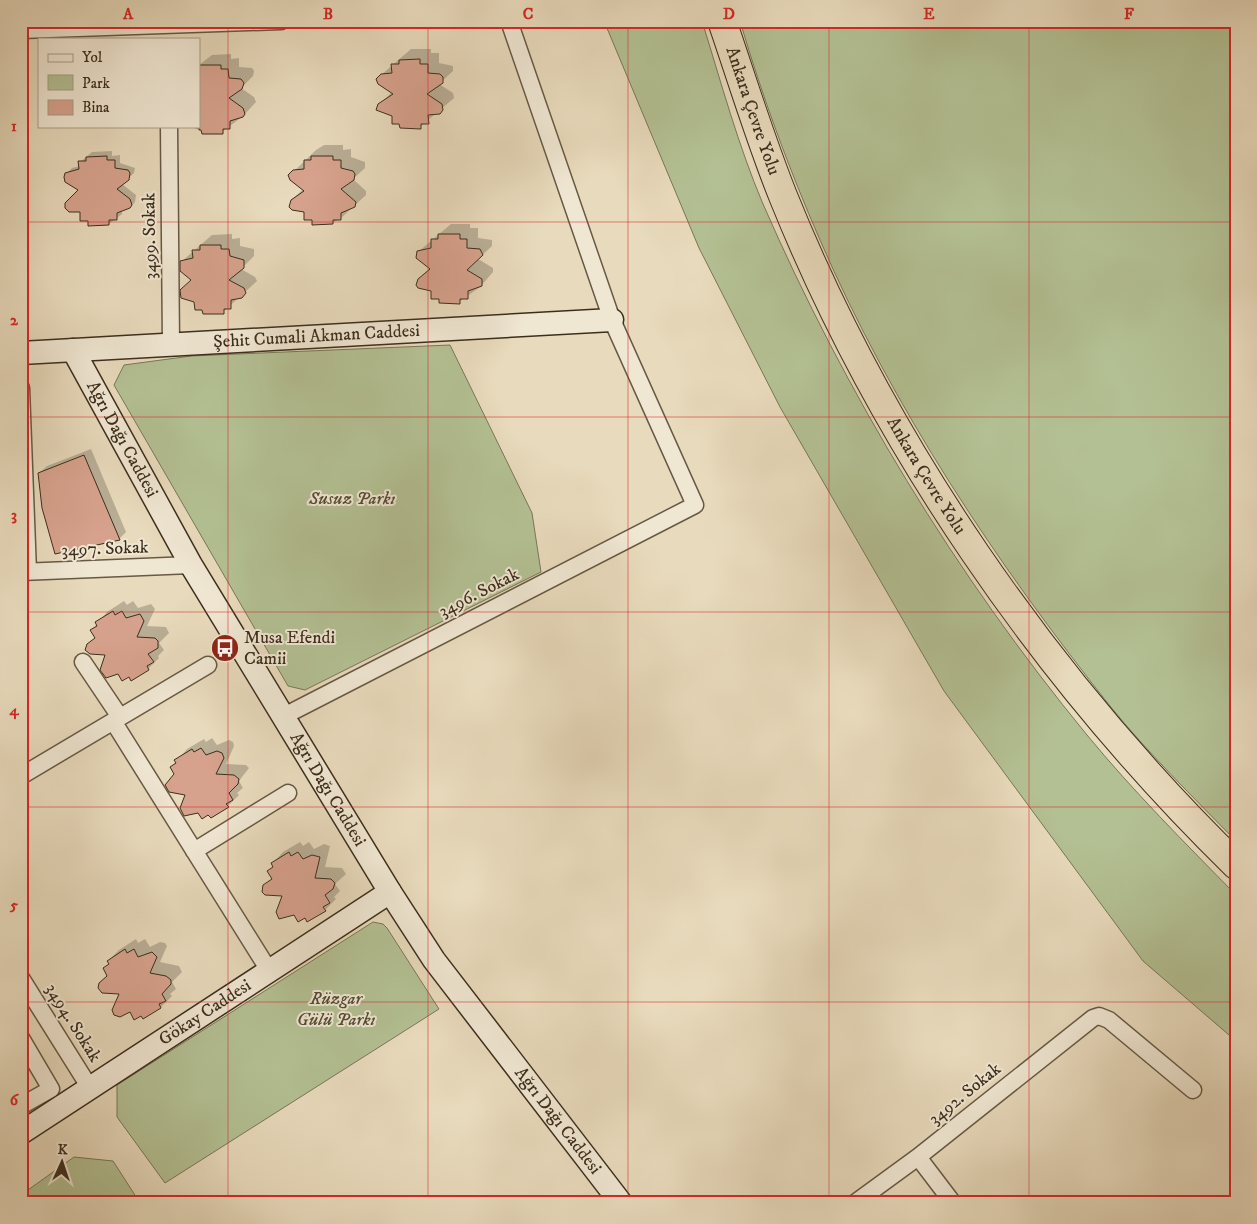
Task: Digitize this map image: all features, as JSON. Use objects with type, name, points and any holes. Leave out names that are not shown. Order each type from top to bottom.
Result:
[{"type":"highway","name":"Ankara Çevre Yolu","points":[[722,21],[783,195],[809,257],[881,398],[927,478],[978,558],[1100,720],[1152,778],[1236,865]]},
{"type":"main road","name":"Şehit Cumali Akman Caddesi","points":[[21,353],[612,320]]},
{"type":"main road","name":"Ağrı Dağı Caddesi","points":[[73,350],[190,565],[390,892],[434,960],[621,1203]]},
{"type":"main road","name":"Gökay Caddesi","points":[[21,1133],[390,892]]},
{"type":"street","points":[[21,30],[168,28],[281,21]]},
{"type":"street","points":[[509,21],[612,320]]},
{"type":"street","name":"3499. Sokak","points":[[168,128],[171,345]]},
{"type":"street","name":"3496. Sokak","points":[[282,718],[695,505],[612,320]]},
{"type":"street","points":[[21,388],[24,572]]},
{"type":"street","name":"3497. Sokak","points":[[24,572],[190,565]]},
{"type":"street","points":[[83,662],[194,851],[270,972]]},
{"type":"street","points":[[21,776],[208,664]]},
{"type":"street","points":[[194,851],[288,794]]},
{"type":"street","name":"3494. Sokak","points":[[21,978],[90,1088]]},
{"type":"street","name":"3492. Sokak","points":[[855,1203],[918,1157],[1093,1018],[1099,1016],[1110,1020],[1193,1090]]},
{"type":"street","points":[[21,1038],[51,1089],[21,1106]]},
{"type":"street","points":[[918,1157],[953,1203]]},
{"type":"green space","points":[[604,21],[702,21],[738,136],[763,204],[795,275],[830,344],[867,413],[907,480],[948,546],[992,611],[1087,735],[1141,797],[1236,895],[1236,1041],[1143,961],[944,691],[780,407],[699,248]]},
{"type":"green space","points":[[740,21],[1236,21],[1236,841],[1140,741],[1068,652],[987,540],[914,424],[880,364],[820,240],[777,132],[757,77]]},
{"type":"green space","name":"Susuz Parkı","points":[[450,345],[532,513],[541,572],[305,690],[288,686],[114,385],[124,365],[191,356]]},
{"type":"green space","name":"Rüzgar Gülü Parkı","points":[[373,922],[383,924],[387,928],[439,1009],[165,1183],[117,1117],[117,1085]]},
{"type":"green space","points":[[74,1157],[113,1161],[140,1203],[21,1203],[21,1183],[28,1190]]},
{"type":"building","points":[[420,59],[420,64],[428,64],[428,73],[440,74],[443,77],[443,83],[427,94],[442,104],[443,110],[440,114],[428,115],[429,124],[421,124],[421,129],[400,128],[399,124],[392,124],[392,116],[376,110],[378,104],[393,94],[378,84],[376,79],[381,74],[392,73],[391,64],[399,64],[399,60]]},
{"type":"building","points":[[200,65],[221,65],[221,69],[228,69],[229,78],[241,79],[244,83],[242,89],[229,98],[243,108],[245,114],[243,117],[230,121],[230,129],[223,129],[223,134],[202,134],[201,130],[199,130]]},
{"type":"building","points":[[107,156],[107,160],[115,160],[115,168],[128,170],[130,173],[129,180],[117,189],[130,199],[132,205],[130,208],[117,213],[117,220],[109,220],[109,225],[88,226],[88,221],[80,221],[80,212],[69,212],[65,208],[65,203],[78,190],[65,182],[65,173],[79,169],[78,161],[86,161],[86,157]]},
{"type":"building","points":[[311,156],[333,156],[333,160],[341,160],[341,168],[353,171],[355,174],[354,180],[341,189],[356,202],[355,207],[341,213],[341,220],[333,220],[333,224],[312,225],[312,220],[304,220],[304,212],[292,210],[289,207],[291,200],[304,191],[290,180],[288,175],[293,170],[304,169],[304,160],[311,160]]},
{"type":"building","points":[[438,234],[460,234],[460,239],[467,239],[467,248],[480,249],[483,255],[467,270],[482,279],[482,286],[468,291],[468,299],[460,299],[460,304],[439,303],[439,299],[431,299],[431,291],[418,288],[416,285],[418,279],[430,269],[416,258],[417,251],[431,248],[431,239],[438,239]]},
{"type":"building","points":[[200,245],[221,245],[221,249],[229,249],[230,256],[244,260],[244,268],[229,280],[244,288],[246,293],[242,298],[231,300],[231,309],[224,309],[224,314],[203,314],[202,310],[195,310],[194,302],[181,298],[180,290],[191,280],[180,271],[180,261],[193,258],[192,250],[200,250]]},
{"type":"building","points":[[84,455],[120,540],[55,554],[42,508],[38,473]]},
{"type":"building","points":[[113,611],[115,615],[122,611],[126,618],[140,614],[144,621],[137,637],[155,638],[158,641],[158,648],[148,654],[154,662],[147,666],[149,670],[131,681],[129,677],[122,681],[118,674],[106,678],[100,670],[105,655],[90,654],[85,650],[87,644],[95,638],[90,630],[97,626],[95,622]]},
{"type":"building","points":[[201,748],[206,755],[217,751],[222,753],[224,758],[216,774],[234,775],[239,779],[238,784],[229,793],[233,800],[226,804],[229,807],[211,818],[208,815],[202,819],[198,813],[184,816],[180,808],[185,795],[169,792],[165,785],[174,774],[170,767],[176,763],[174,760],[192,749],[194,752]]},
{"type":"building","points":[[289,852],[291,856],[298,852],[303,859],[312,855],[320,857],[315,878],[331,879],[335,883],[333,889],[325,895],[330,903],[323,907],[326,911],[307,922],[305,918],[298,922],[294,915],[279,919],[276,912],[282,896],[265,895],[262,892],[263,885],[272,879],[267,871],[273,867],[271,863]]},
{"type":"building","points":[[125,949],[127,953],[134,949],[138,957],[152,952],[157,957],[150,973],[166,976],[171,980],[171,984],[162,994],[166,1001],[159,1004],[161,1008],[143,1019],[141,1016],[134,1020],[130,1012],[120,1017],[114,1015],[112,1010],[119,994],[102,993],[98,988],[99,983],[107,976],[103,968],[109,964],[107,961]]},
{"type":"place","name":"Musa Efendi Camii","points":[[225,648]]}]
